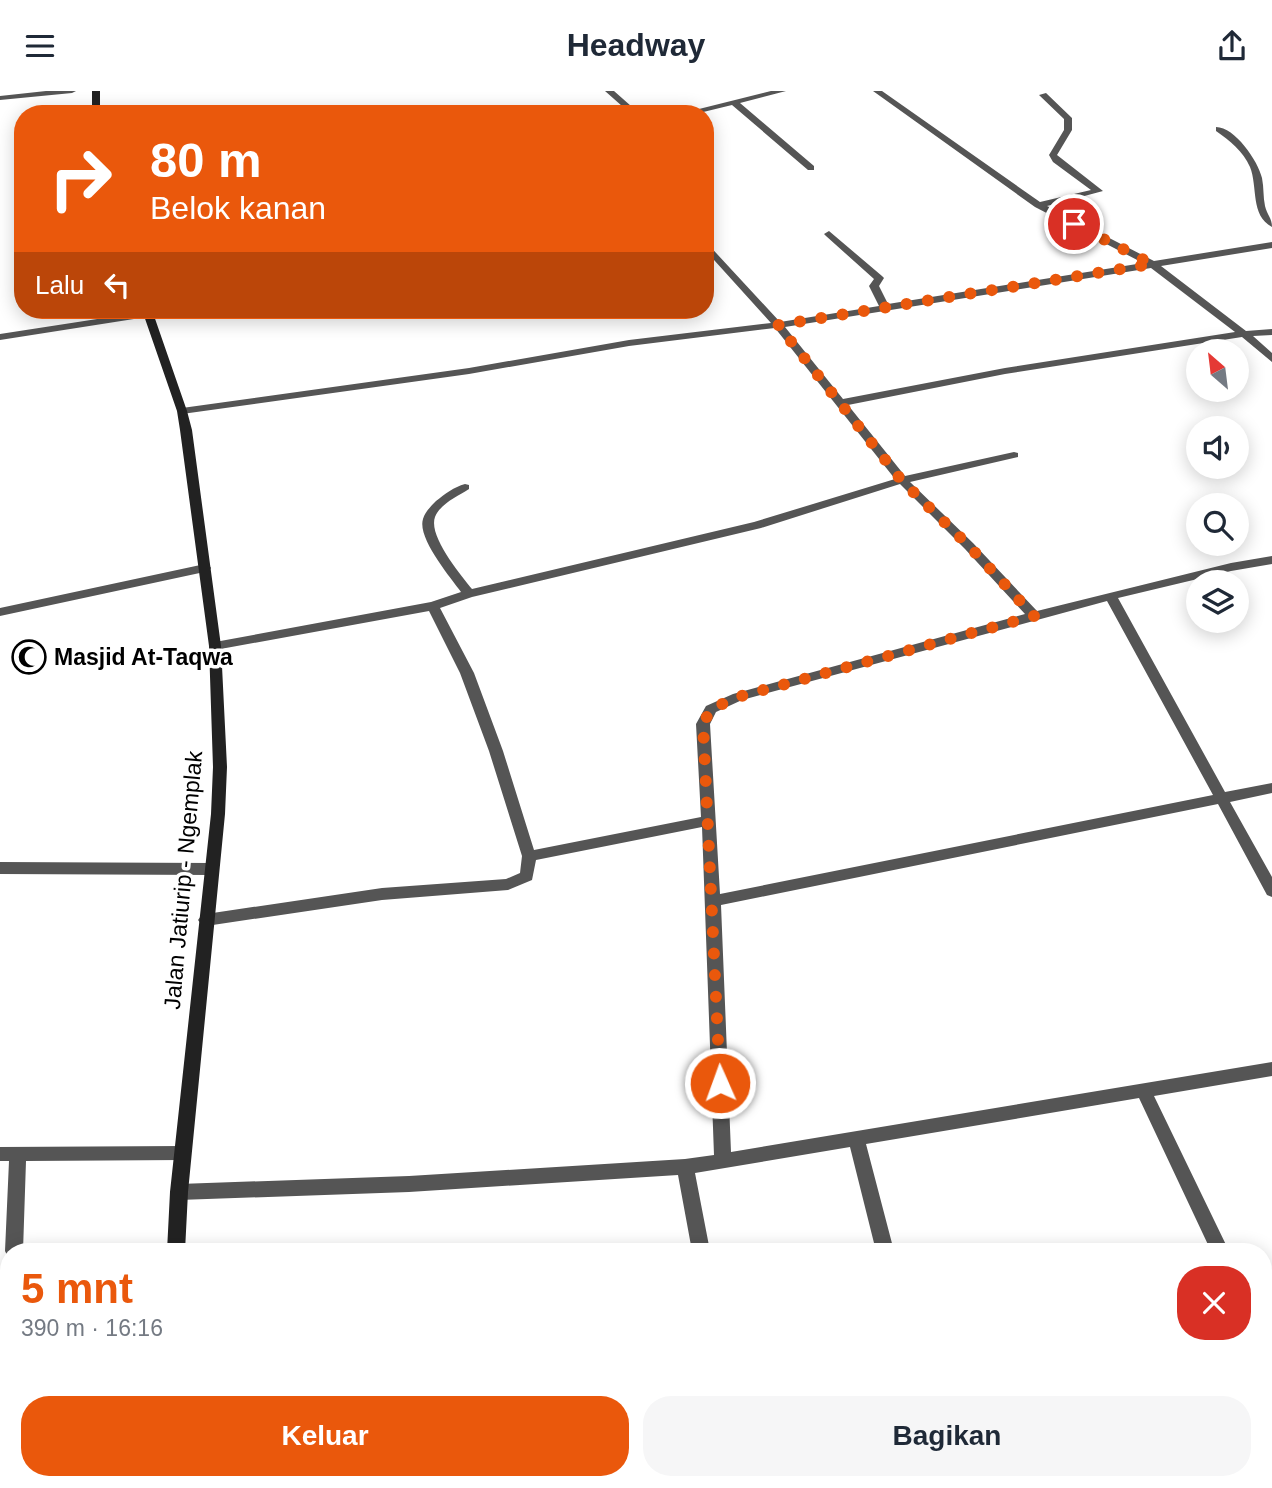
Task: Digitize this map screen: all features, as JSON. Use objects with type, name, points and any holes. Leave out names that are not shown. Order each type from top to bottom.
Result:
[{"type":"street","points":[[0,98],[72,91]]},
{"type":"street","points":[[610,91],[626,105]]},
{"type":"street","points":[[714,107],[782,91]]},
{"type":"street","points":[[877,91],[1038,205],[1152,264],[1244,334],[1272,359]]},
{"type":"street","points":[[1038,205],[1098,191],[1056,160],[1054,155],[1068,129],[1068,118],[1043,95]]},
{"type":"street","points":[[733,102],[811,168]]},
{"type":"street","points":[[1219,129],[1244,148],[1251,159],[1258,177],[1259,209],[1272,224]]},
{"type":"street","points":[[829,234],[879,278],[874,286],[885,308]]},
{"type":"street","points":[[183,411],[469,371],[629,343],[778,325],[1272,245]]},
{"type":"street","points":[[714,254],[778,325],[902,481],[969,546],[1034,616]]},
{"type":"street","points":[[0,337],[107,319]]},
{"type":"street","name":"Jalan Jatiurip - Ngemplak","points":[[150,319],[183,411],[215,646],[220,767],[218,814],[179,1192],[176,1243]]},
{"type":"street","points":[[841,403],[1005,371],[1272,332]]},
{"type":"street","points":[[215,646],[433,606],[469,594],[757,525],[902,481],[1014,456]]},
{"type":"street","points":[[465,487],[454,492],[433,512],[428,521],[444,561],[469,594]]},
{"type":"street","points":[[723,1161],[703,724],[711,709],[738,697],[1034,616],[1272,559]]},
{"type":"street","points":[[0,612],[205,568]]},
{"type":"street","points":[[1111,596],[1272,891]]},
{"type":"street","points":[[206,920],[382,894],[508,884],[527,876],[529,856],[496,751],[467,673],[433,606]]},
{"type":"street","points":[[713,901],[1272,788]]},
{"type":"street","points":[[529,856],[707,821]]},
{"type":"street","points":[[0,868],[211,869]]},
{"type":"street","points":[[179,1192],[410,1184],[685,1167],[1272,1069]]},
{"type":"street","points":[[1143,1089],[1216,1243]]},
{"type":"street","points":[[856,1138],[883,1243]]},
{"type":"street","points":[[14,1243],[9,1154],[183,1153]]},
{"type":"street","points":[[685,1167],[699,1243]]},
{"type":"place","name":"Masjid At-Taqwa","points":[[29,657]]},
{"type":"route","points":[[720,1083],[703,724],[711,709],[738,697],[1034,616],[969,546],[902,481],[778,325],[1152,264],[1074,224]]}]
